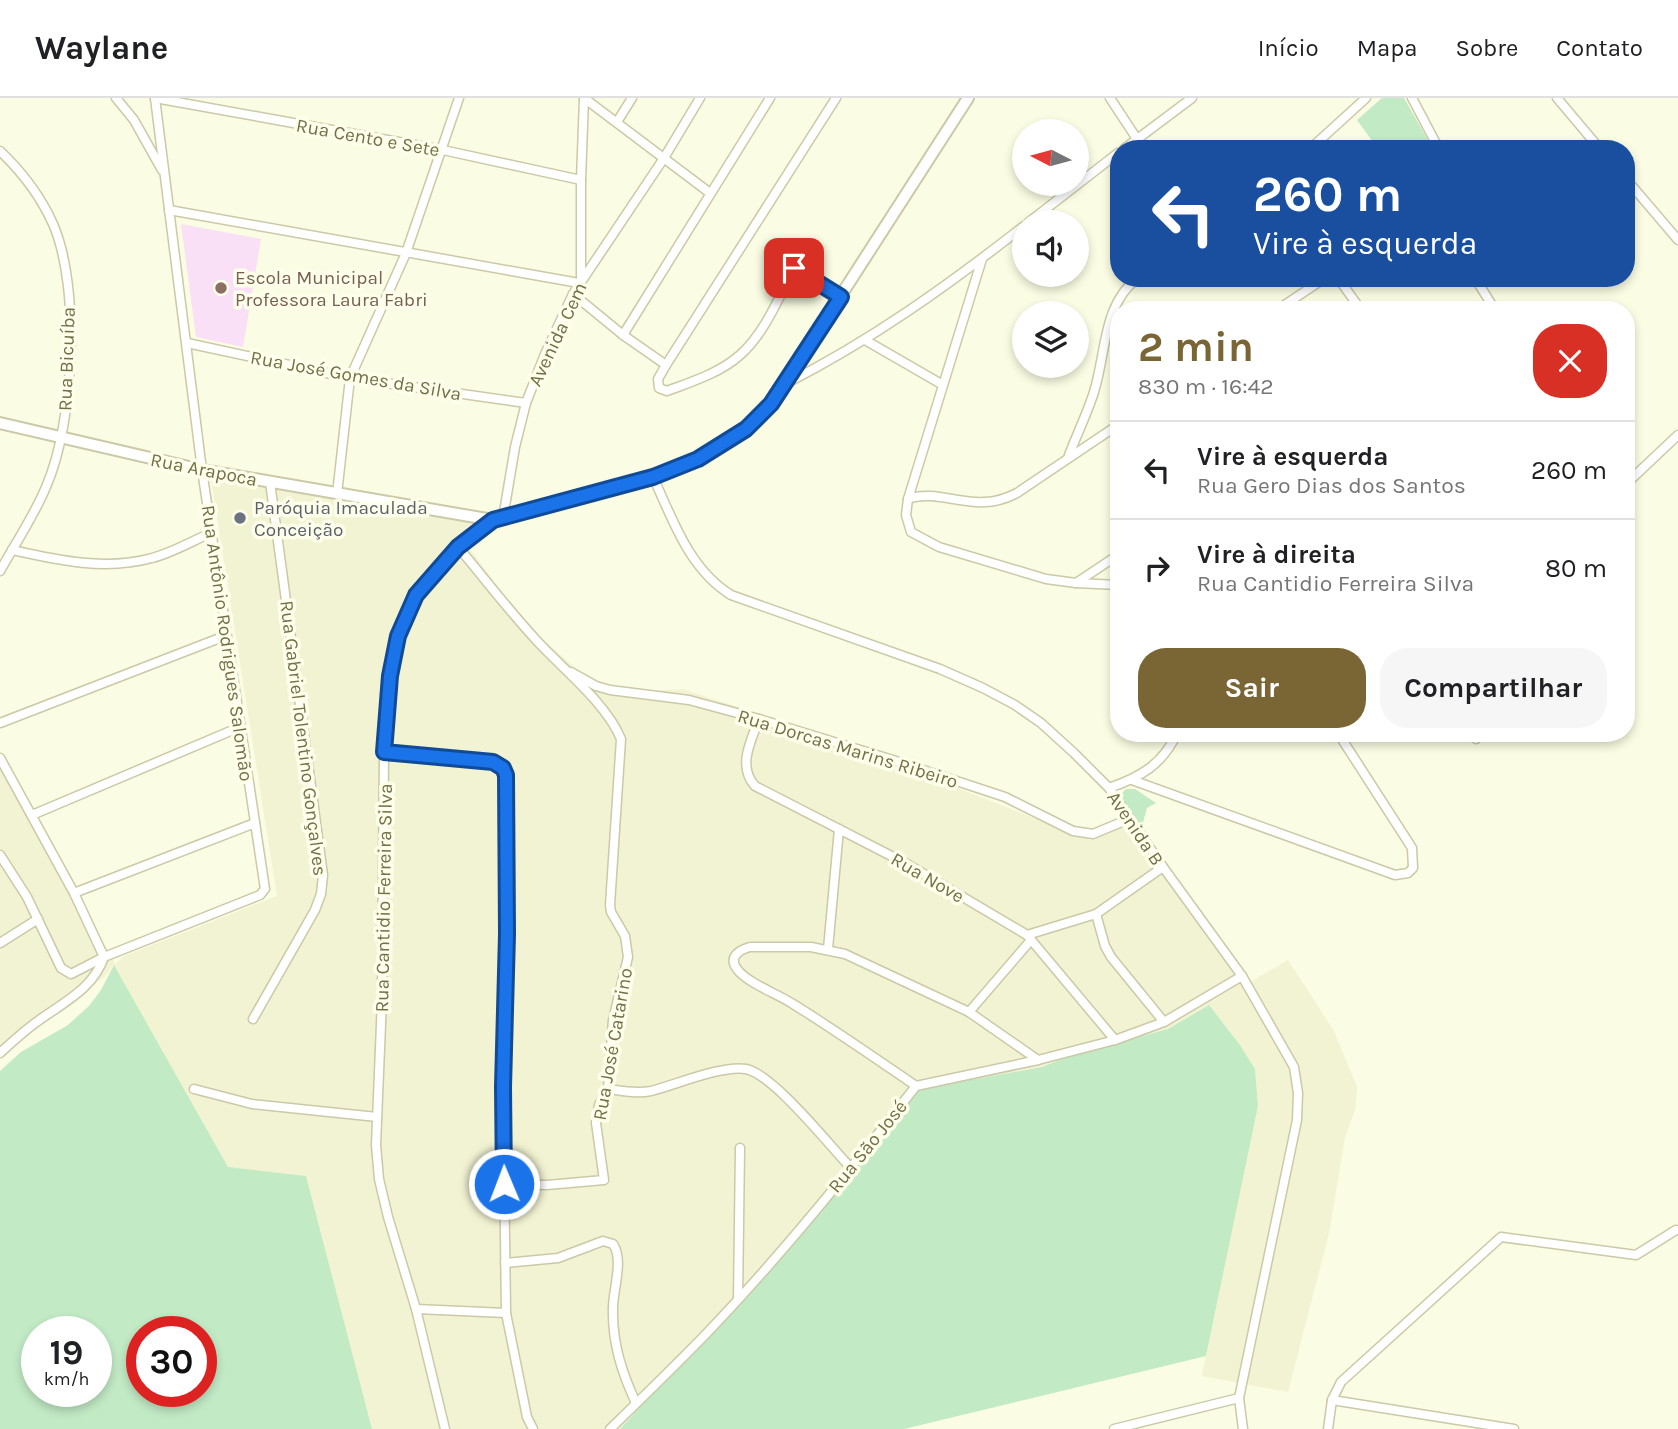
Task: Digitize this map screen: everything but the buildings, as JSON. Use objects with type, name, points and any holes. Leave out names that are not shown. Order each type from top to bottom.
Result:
[{"type":"street","points":[[117,98],[134,120],[165,176]]},
{"type":"street","name":"Rua Antônio Rodrigues Salomão","points":[[38,919],[61,968],[68,973],[74,973],[104,957],[264,892],[265,886],[225,636],[155,98]]},
{"type":"street","name":"Rua Cento e Sete","points":[[155,98],[443,150],[581,180]]},
{"type":"street","points":[[337,494],[350,378],[406,253],[459,98]]},
{"type":"street","points":[[584,98],[710,193]]},
{"type":"street","points":[[169,210],[580,281],[584,98]]},
{"type":"street","points":[[617,122],[632,98]]},
{"type":"street","name":"Avenida Cem","points":[[498,519],[526,403],[573,294],[664,158],[700,98]]},
{"type":"street","points":[[623,335],[770,98]]},
{"type":"street","points":[[794,268],[757,337],[739,356],[718,370],[690,383],[667,391],[659,388],[658,379],[666,365],[836,98]]},
{"type":"street","points":[[1110,98],[1137,139],[1192,98]]},
{"type":"street","points":[[1320,140],[1366,98]]},
{"type":"street","points":[[1412,98],[1434,140]]},
{"type":"street","points":[[1557,98],[1593,140]]},
{"type":"street","name":"Rua Cantidio Ferreira Silva","points":[[445,1429],[416,1309],[379,1179],[376,1144],[382,1000],[384,752],[390,676],[398,636],[416,595],[458,547],[498,519],[653,477],[698,459],[746,429],[771,404],[785,384],[969,100]]},
{"type":"street","name":"Rua Bicuíba","points":[[0,151],[18,168],[53,225],[64,259],[71,344],[68,393],[61,438],[46,488],[0,572]]},
{"type":"street","points":[[1044,210],[1110,159]]},
{"type":"street","points":[[1635,190],[1678,240]]},
{"type":"street","points":[[785,384],[899,319],[1012,235]]},
{"type":"street","points":[[776,257],[841,297]]},
{"type":"street","points":[[982,259],[908,499],[906,515],[911,532],[939,547],[1046,579],[1110,585]]},
{"type":"street","points":[[1290,301],[1312,287]]},
{"type":"street","points":[[573,294],[623,335],[666,365]]},
{"type":"street","points":[[1067,459],[1094,392],[1110,326]]},
{"type":"street","points":[[865,340],[943,385]]},
{"type":"street","name":"Rua José Gomes da Silva","points":[[187,343],[350,378],[526,403]]},
{"type":"street","name":"Rua Arapoca","points":[[0,423],[202,470],[498,519]]},
{"type":"street","points":[[908,499],[923,495],[983,503],[1000,500],[1017,494],[1110,430]]},
{"type":"street","points":[[1635,476],[1678,435]]},
{"type":"street","name":"Avenida B","points":[[653,477],[681,539],[705,575],[730,595],[940,669],[1015,705],[1041,723],[1110,788],[1129,819],[1242,976],[1294,1067],[1298,1093],[1297,1120],[1239,1398],[1243,1429]]},
{"type":"street","name":"Rua Gabriel Tolentino Gonçalves","points":[[253,1019],[316,910],[323,875],[270,482]]},
{"type":"street","points":[[12,550],[86,563],[125,563],[155,558],[211,533]]},
{"type":"street","points":[[458,547],[536,640],[562,666]]},
{"type":"street","points":[[1076,583],[1110,560]]},
{"type":"street","points":[[0,723],[225,636]]},
{"type":"street","name":"Rua Dorcas Marins Ribeiro","points":[[562,666],[596,686],[689,700],[759,719],[1004,797],[1073,831],[1093,834],[1129,819]]},
{"type":"street","name":"Rua José Catarino","points":[[504,1184],[547,1185],[604,1180],[596,1124],[599,1105],[608,1090],[613,1020],[628,957],[625,936],[611,912],[610,905],[621,739],[616,727],[562,666]]},
{"type":"street","name":"Rua Nove","points":[[759,719],[745,760],[748,779],[755,786],[907,864],[1029,938],[1115,1040]]},
{"type":"street","points":[[32,815],[240,727]]},
{"type":"street","points":[[1110,788],[1148,772],[1164,757],[1172,742]]},
{"type":"street","points":[[1132,780],[1395,875],[1408,873],[1413,867],[1412,848],[1344,742]]},
{"type":"street","points":[[384,752],[493,762],[503,768],[506,775],[507,934],[503,1087],[506,1313],[527,1417],[533,1429]]},
{"type":"street","points":[[0,758],[74,893],[104,957],[94,978],[84,989],[37,1022],[0,1053]]},
{"type":"street","points":[[74,893],[255,823]]},
{"type":"street","points":[[828,949],[839,829]]},
{"type":"street","points":[[0,855],[38,919],[0,943]]},
{"type":"street","points":[[970,1012],[1029,938],[1096,914],[1163,867]]},
{"type":"street","points":[[1096,914],[1105,947],[1111,957],[1164,1022]]},
{"type":"street","points":[[916,1086],[743,974],[735,967],[733,960],[741,950],[750,947],[811,947],[845,954],[970,1012],[1038,1060]]},
{"type":"street","name":"Rua São José","points":[[610,1429],[738,1299],[851,1168],[916,1086],[1038,1060],[1115,1040],[1164,1022],[1242,976]]},
{"type":"street","points":[[608,1090],[649,1091],[684,1080],[745,1069],[757,1074],[779,1091],[851,1168]]},
{"type":"street","points":[[194,1089],[252,1104],[377,1117]]},
{"type":"street","points":[[738,1299],[740,1148]]},
{"type":"street","points":[[1328,1429],[1332,1400],[1341,1382],[1501,1237],[1636,1255],[1676,1230]]},
{"type":"street","points":[[505,1263],[558,1258],[603,1241],[613,1244],[617,1257],[613,1309],[616,1348],[636,1403]]},
{"type":"street","points":[[416,1309],[506,1313]]},
{"type":"street","points":[[1114,1429],[1239,1398]]},
{"type":"street","points":[[1332,1400],[1514,1429]]},
{"type":"shaded area","points":[[1382,98],[1404,98],[1428,140],[1371,140],[1357,120]]},
{"type":"shaded area","name":"Escola Municipal Professora Laura Fabri","points":[[181,224],[261,239],[243,347],[196,337]]},
{"type":"shaded area","points":[[209,467],[506,520],[469,548],[530,629],[599,684],[646,691],[683,689],[801,727],[1090,840],[1129,821],[1243,986],[1288,960],[1334,1031],[1357,1087],[1355,1110],[1345,1137],[1329,1233],[1288,1392],[1202,1376],[1258,1106],[1255,1069],[1209,1005],[1168,1029],[1072,1055],[1042,1067],[909,1091],[857,1171],[621,1429],[372,1429],[306,1176],[228,1167],[114,965],[104,977],[0,1057],[0,752],[115,964],[124,956],[277,896]]},
{"type":"shaded area","points":[[1126,789],[1135,789],[1156,803],[1147,808],[1143,822],[1144,835],[1121,804],[1119,796]]},
{"type":"shaded area","points":[[114,965],[228,1167],[306,1176],[372,1429],[0,1429],[0,1071],[21,1052],[68,1025],[89,1006]]},
{"type":"shaded area","points":[[1209,1005],[1255,1069],[1258,1106],[1206,1356],[904,1429],[620,1429],[857,1171],[909,1091],[1042,1067],[1072,1055],[1168,1029]]},
{"type":"place","name":"Escola Municipal Professora Laura Fabri","points":[[221,288]]},
{"type":"place","name":"Paróquia Imaculada Conceição","points":[[240,518]]},
{"type":"route","points":[[504,1184],[506,775],[503,768],[493,762],[384,752],[390,676],[398,636],[416,595],[458,547],[493,520],[653,477],[698,459],[746,429],[771,404],[841,297],[794,268]]}]
